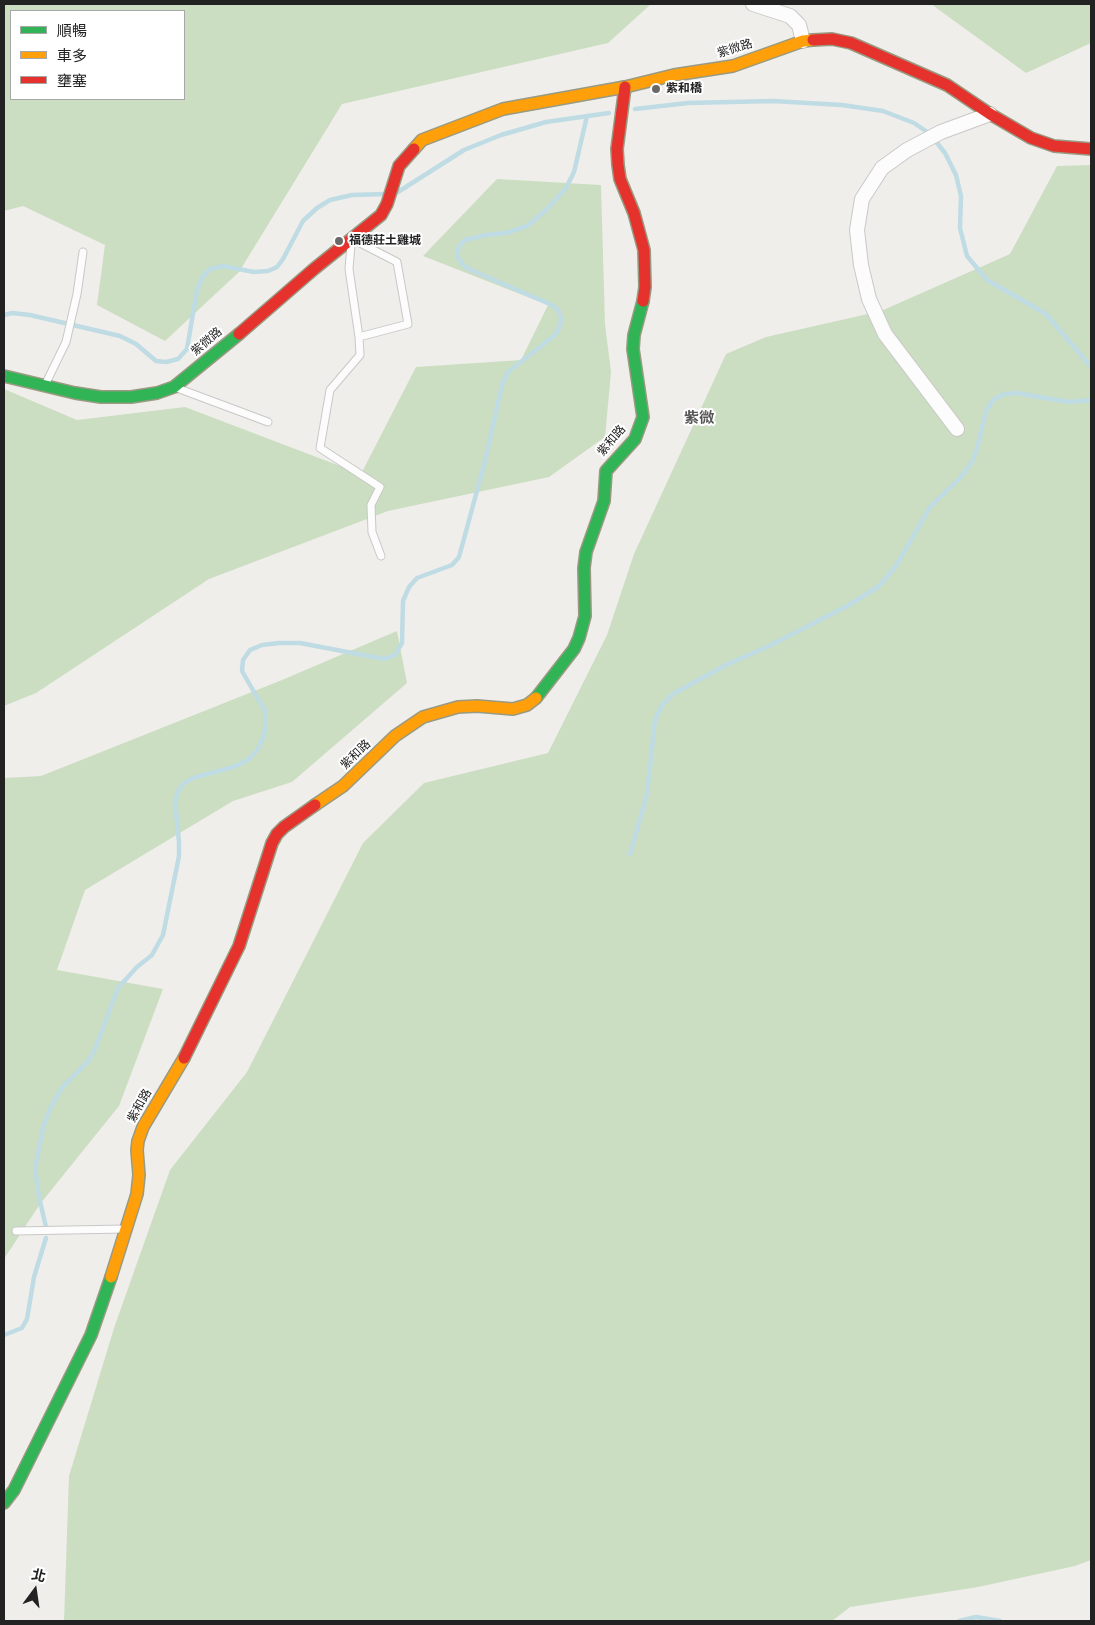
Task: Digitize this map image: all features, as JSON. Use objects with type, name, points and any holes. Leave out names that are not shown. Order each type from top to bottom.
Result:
[{"type":"street","points":[[753,4],[790,16],[799,25],[803,41]]},
{"type":"street","name":"紫微路","points":[[4,376],[101,397],[131,397],[157,393],[174,387],[314,269],[375,221],[387,204],[399,166],[422,140],[503,109],[674,75],[733,66],[803,41],[832,39],[850,44],[947,85],[990,114],[1031,138],[1054,146],[1091,149]]},
{"type":"street","name":"紫和路","points":[[4,1503],[14,1490],[91,1335],[106,1295],[137,1194],[139,1175],[137,1150],[141,1134],[182,1061],[239,946],[263,868],[277,834],[284,827],[343,786],[395,736],[408,725],[422,717],[458,707],[477,706],[513,709],[527,705],[534,700],[560,668],[574,649],[579,638],[585,616],[584,568],[586,552],[602,506],[604,476],[609,466],[635,439],[643,417],[633,349],[634,335],[645,288],[644,250],[634,213],[620,179],[617,149],[625,86]]},
{"type":"street","points":[[957,430],[885,334],[869,299],[861,265],[857,230],[862,199],[882,168],[907,150],[941,132],[990,114]]},
{"type":"lane","points":[[359,337],[408,324],[397,262],[352,239],[349,269],[360,355],[330,390],[320,448],[380,487],[371,505],[372,532],[381,556]]},
{"type":"lane","points":[[45,386],[66,342],[77,294],[82,252]]},
{"type":"lane","points":[[174,387],[268,422]]},
{"type":"lane","points":[[16,1231],[127,1229]]},
{"type":"green space","points":[[4,4],[651,4],[608,43],[342,104],[239,272],[165,341],[97,305],[105,245],[23,206],[4,211]]},
{"type":"green space","points":[[931,4],[1091,4],[1091,43],[1026,73]]},
{"type":"green space","points":[[1091,165],[1091,1560],[1075,1566],[978,1587],[850,1607],[832,1621],[64,1621],[69,1476],[114,1328],[170,1170],[247,1072],[363,843],[424,783],[548,753],[607,635],[634,554],[726,354],[766,337],[881,311],[1010,254],[1057,166]]},
{"type":"green space","points":[[497,179],[601,185],[605,324],[611,372],[605,437],[549,477],[388,511],[209,579],[36,693],[4,706],[4,389],[77,420],[185,407],[361,474],[416,367],[521,360],[548,305],[423,256]]},
{"type":"green space","points":[[397,631],[407,683],[292,782],[233,801],[85,890],[57,970],[163,989],[119,1106],[40,1204],[4,1259],[4,778],[41,776],[282,680]]},
{"type":"waterway","points":[[635,109],[688,103],[773,101],[842,105],[883,111],[914,123],[930,134],[945,153],[956,175],[961,196],[960,228],[967,256],[987,280],[1046,314],[1091,367]]},
{"type":"waterway","points":[[398,192],[464,150],[501,135],[546,122],[609,113]]},
{"type":"waterway","points":[[46,1227],[35,1169],[43,1128],[49,1111],[61,1089],[89,1060],[95,1049],[118,988],[137,967],[152,955],[163,935],[179,856],[175,802],[178,791],[184,783],[193,778],[236,766],[249,759],[258,749],[264,735],[265,711],[242,671],[243,660],[250,650],[262,645],[279,643],[300,643],[384,659],[395,655],[402,643],[403,601],[409,587],[417,578],[452,565],[459,557],[484,465],[502,385],[508,372],[555,335],[560,326],[561,318],[558,310],[552,305],[463,265],[457,256],[459,246],[465,240],[506,233],[527,226],[546,210],[566,188],[574,172],[587,116]]},
{"type":"waterway","points":[[4,315],[12,313],[30,315],[120,336],[136,344],[156,361],[166,362],[178,359],[187,349],[197,290],[203,276],[210,269],[223,266],[254,272],[268,271],[277,267],[303,221],[317,208],[330,200],[352,195],[386,194]]},
{"type":"waterway","points":[[630,854],[647,794],[655,720],[662,705],[673,694],[726,665],[769,646],[849,605],[879,586],[896,566],[930,507],[961,477],[972,462],[986,411],[993,400],[1004,394],[1016,393],[1069,402],[1091,400]]},
{"type":"waterway","points":[[4,1335],[22,1328],[27,1319],[34,1277],[46,1238]]},
{"type":"waterway","points":[[959,1621],[976,1617],[1000,1621]]},
{"type":"traffic: fast","points":[[536,698],[574,649],[579,638],[585,616],[584,568],[586,552],[604,501],[606,471],[635,439],[643,417],[633,349],[634,335],[643,301]]},
{"type":"traffic: fast","points":[[4,376],[75,393],[101,397],[131,397],[157,393],[174,387],[239,334]]},
{"type":"traffic: fast","points":[[4,1503],[14,1490],[91,1335],[111,1277]]},
{"type":"traffic: slow","points":[[414,149],[422,140],[503,109],[625,87],[674,75],[733,66],[803,41],[813,40]]},
{"type":"traffic: slow","points":[[315,805],[343,786],[395,736],[423,717],[458,707],[477,706],[513,709],[527,705],[536,698]]},
{"type":"traffic: slow","points":[[111,1277],[137,1194],[139,1175],[138,1141],[143,1127],[184,1058]]},
{"type":"traffic: jam","points":[[813,40],[832,39],[851,43],[947,85],[990,114],[1031,138],[1054,146],[1091,149]]},
{"type":"traffic: jam","points":[[625,87],[617,149],[618,165],[620,179],[634,213],[644,250],[645,287],[643,301]]},
{"type":"traffic: jam","points":[[239,334],[314,269],[381,215],[387,204],[399,166],[414,149]]},
{"type":"traffic: jam","points":[[184,1058],[239,946],[272,843],[284,827],[315,805]]},
{"type":"place","name":"紫和橋","points":[[656,89]]},
{"type":"place","name":"福德莊土雞城","points":[[339,241]]},
{"type":"district","name":"紫微","points":[[699,419]]}]
